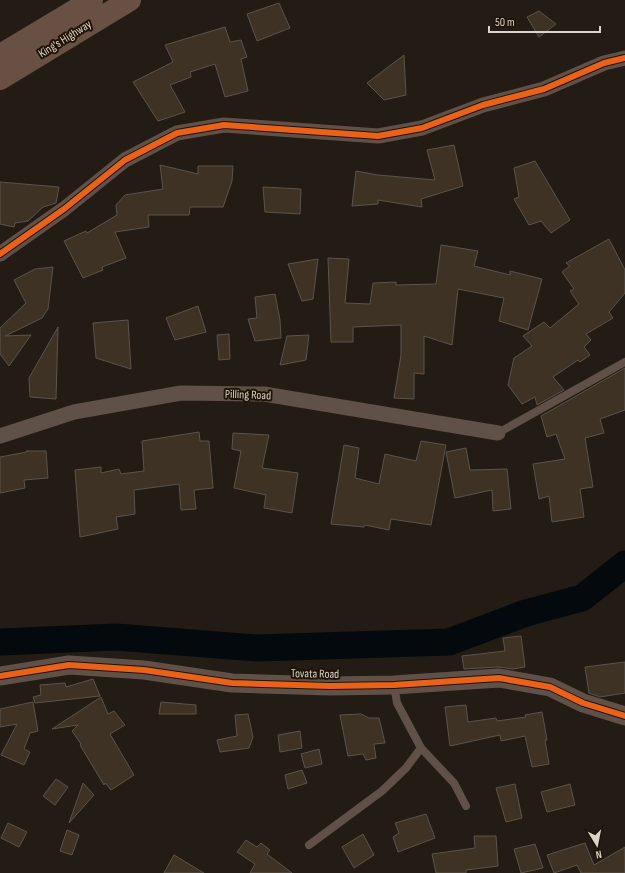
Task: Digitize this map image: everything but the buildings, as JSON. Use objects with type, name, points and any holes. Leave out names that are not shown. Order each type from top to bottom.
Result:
[{"type":"highway","name":"King's Highway","points":[[0,55],[92,0]]},
{"type":"highway","name":"King's Highway","points":[[0,79],[130,0]]},
{"type":"street","points":[[0,254],[64,209],[125,160],[177,133],[224,125],[300,132],[378,136],[422,128],[483,105],[544,89],[604,63],[625,58]]},
{"type":"street","name":"Pilling Road","points":[[0,436],[74,412],[181,393],[264,394],[498,433]]},
{"type":"street","name":"Tovata Road","points":[[0,676],[69,665],[144,670],[232,683],[330,686],[394,685],[499,678],[550,687],[583,703],[625,716]]},
{"type":"lane","points":[[498,433],[625,362]]},
{"type":"lane","points":[[394,685],[397,703],[422,748],[454,783],[466,806]]},
{"type":"lane","points":[[309,845],[382,791],[406,768],[422,748]]},
{"type":"waterway","points":[[0,642],[116,637],[257,648],[449,642],[526,613],[582,598],[625,564]]},
{"type":"cycle path","points":[[0,254],[64,209],[125,160],[177,133],[224,125],[378,136],[422,128],[483,105],[544,89],[604,63],[625,58]]},
{"type":"cycle path","points":[[0,676],[69,665],[144,670],[232,683],[330,686],[394,685],[499,678],[550,687],[583,703],[625,716]]}]
